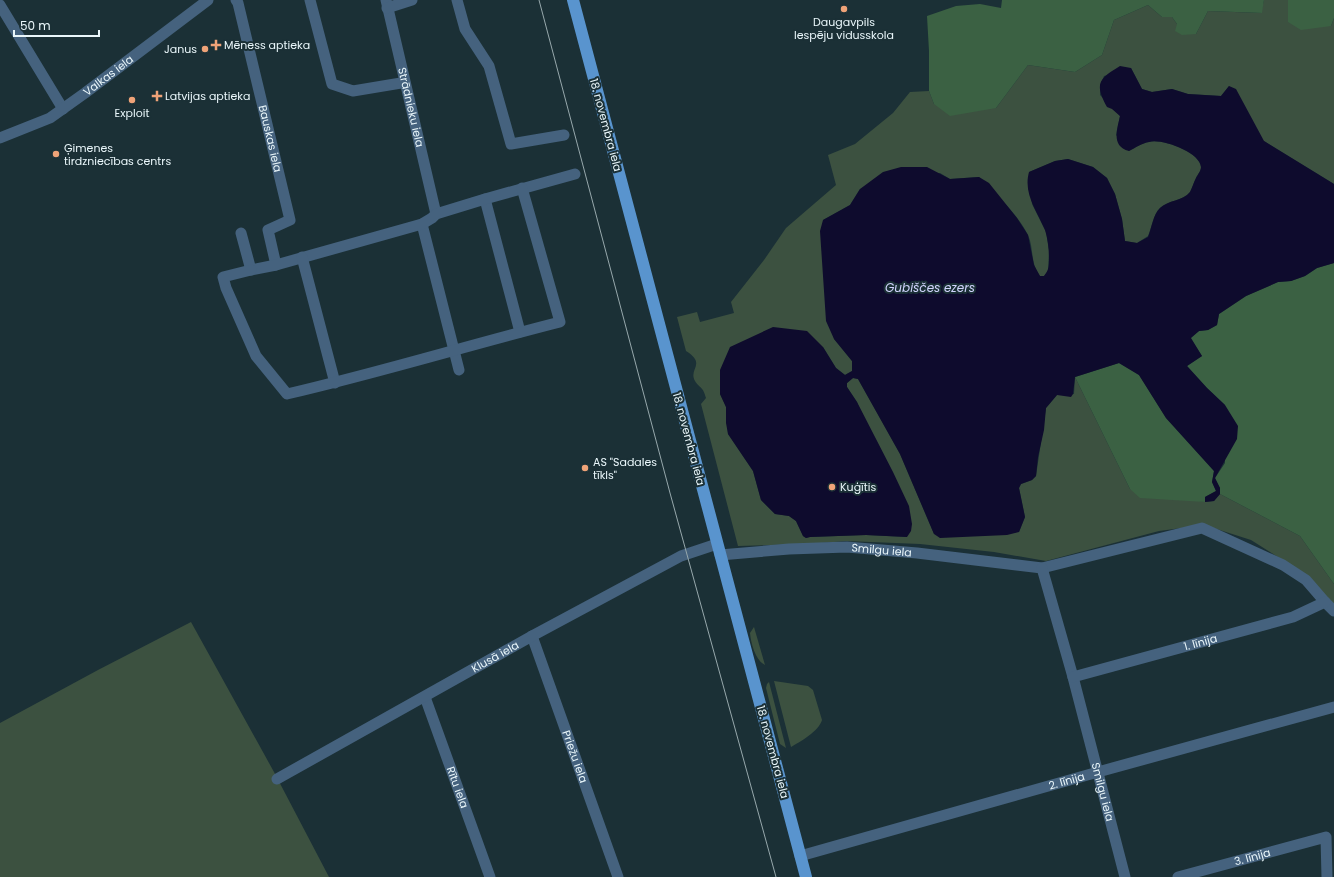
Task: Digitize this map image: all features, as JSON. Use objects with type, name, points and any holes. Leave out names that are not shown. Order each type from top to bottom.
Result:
[{"type":"main road","name":"18. novembra iela","points":[[573,0],[806,877]]},
{"type":"street","name":"Valkas iela","points":[[0,138],[50,118],[208,0]]},
{"type":"street","name":"Bauskas iela","points":[[236,0],[238,3],[290,220],[268,230],[276,265]]},
{"type":"street","points":[[310,0],[332,84],[353,91],[405,83]]},
{"type":"street","points":[[386,4],[412,0]]},
{"type":"street","points":[[457,0],[465,29],[489,66],[511,144],[564,135]]},
{"type":"street","name":"Strādnieku iela","points":[[386,4],[436,214]]},
{"type":"street","points":[[0,5],[63,109]]},
{"type":"street","points":[[522,188],[560,322],[454,349],[335,383],[287,394],[256,356],[226,288],[223,277],[276,265],[422,224],[436,214],[522,188],[575,174]]},
{"type":"street","points":[[485,199],[520,332]]},
{"type":"street","points":[[422,224],[459,370]]},
{"type":"street","points":[[241,233],[251,270]]},
{"type":"street","points":[[302,257],[335,383]]},
{"type":"street","name":"Smilgu iela","points":[[719,549],[847,547],[917,553],[1042,568],[1202,528],[1283,565],[1306,580],[1325,602]]},
{"type":"street","name":"Klusā iela","points":[[277,779],[532,636],[681,556],[719,549]]},
{"type":"street","name":"Smilgu iela","points":[[1042,568],[1073,677],[1125,877]]},
{"type":"street","points":[[1325,602],[1334,611]]},
{"type":"street","name":"1. līnija","points":[[1073,677],[1293,617],[1325,602]]},
{"type":"street","name":"Priežu iela","points":[[532,636],[618,877]]},
{"type":"street","name":"Rītu iela","points":[[425,697],[490,877]]},
{"type":"street","name":"2. līnija","points":[[800,856],[1334,707]]},
{"type":"street","name":"3. līnija","points":[[1178,877],[1326,837],[1327,877]]},
{"type":"green space","points":[[1002,0],[1264,0],[1262,13],[1208,11],[1196,34],[1182,35],[1175,31],[1177,24],[1172,17],[1162,17],[1148,5],[1114,20],[1102,55],[1075,72],[1028,65],[996,108],[950,116],[934,104],[929,91],[927,16],[956,6],[980,4],[1001,8]]},
{"type":"green space","points":[[1264,0],[1288,0],[1288,22],[1331,26],[1334,18],[1334,184],[1264,141],[1248,134],[1229,86],[1221,96],[1188,94],[1172,89],[1152,92],[1142,89],[1131,68],[1104,76],[1100,86],[1100,95],[1120,116],[1116,135],[1129,151],[1141,144],[1155,141],[1162,142],[1187,151],[1199,161],[1201,167],[1190,192],[1187,195],[1167,203],[1160,208],[1154,218],[1148,236],[1137,243],[1125,241],[1122,219],[1115,194],[1107,178],[1093,167],[1068,159],[1055,161],[1029,172],[1032,204],[1046,232],[1049,251],[1048,271],[1044,276],[1040,276],[1037,271],[1033,261],[1030,240],[1018,219],[1006,204],[979,177],[950,179],[940,173],[860,189],[850,205],[823,220],[834,339],[852,361],[852,371],[845,375],[836,368],[823,347],[720,394],[726,407],[728,434],[753,471],[761,500],[775,514],[789,516],[796,521],[803,536],[806,538],[866,535],[907,537],[857,402],[847,387],[847,383],[853,378],[858,379],[900,454],[934,534],[1019,532],[1025,517],[1019,488],[1021,484],[1032,480],[1036,476],[1046,408],[1057,395],[1074,394],[1075,377],[1130,489],[1205,502],[1214,501],[1220,494],[1300,536],[1334,584],[1334,605],[1306,575],[1251,540],[1204,525],[1159,531],[1046,561],[994,552],[920,544],[846,541],[810,544],[738,546],[701,404],[706,398],[703,389],[697,384],[693,377],[696,366],[695,359],[686,351],[677,317],[697,312],[700,322],[734,313],[731,302],[764,260],[786,228],[836,185],[828,155],[855,144],[893,113],[910,92],[929,91],[934,104],[996,108],[1028,65],[1075,72],[1102,55],[1114,20],[1148,5],[1162,17],[1172,17],[1177,24],[1196,34],[1208,11],[1261,13]]},
{"type":"green space","points":[[1288,0],[1334,0],[1334,18],[1331,26],[1301,30],[1288,22]]},
{"type":"green space","points":[[1334,263],[1334,584],[1300,536],[1220,494],[1220,488],[1215,478],[1225,463],[1225,405],[1187,366],[1202,356],[1190,338],[1199,331],[1208,330],[1217,325],[1219,314],[1246,296],[1278,282],[1291,281],[1305,276],[1317,268]]},
{"type":"green space","points":[[1119,363],[1139,375],[1166,418],[1214,471],[1212,482],[1216,491],[1205,497],[1205,502],[1140,498],[1130,489],[1075,377]]},
{"type":"green space","points":[[191,622],[274,772],[329,877],[0,877],[0,723]]},
{"type":"green space","points":[[754,627],[765,665],[756,655],[753,646],[750,633]]},
{"type":"green space","points":[[774,681],[808,686],[813,690],[822,720],[813,732],[791,747]]},
{"type":"green space","points":[[769,682],[786,748],[780,744],[766,688]]},
{"type":"water","name":"Gubiščes ezers","points":[[1120,66],[1131,68],[1142,89],[1152,92],[1172,89],[1188,94],[1221,96],[1229,86],[1236,89],[1264,141],[1334,184],[1334,263],[1317,268],[1305,276],[1291,281],[1278,282],[1246,296],[1219,314],[1217,325],[1208,330],[1199,331],[1191,338],[1202,356],[1187,366],[1225,405],[1238,426],[1237,439],[1215,478],[1220,488],[1220,494],[1214,501],[1205,502],[1205,497],[1216,491],[1212,482],[1214,471],[1166,418],[1139,375],[1119,363],[1075,377],[1073,394],[1071,397],[1057,395],[1046,408],[1044,430],[1038,457],[1036,476],[1032,480],[1021,484],[1019,488],[1025,517],[1019,532],[1007,535],[940,538],[934,534],[900,454],[858,379],[853,378],[847,383],[847,387],[857,402],[909,506],[912,524],[911,531],[907,537],[866,535],[806,538],[803,536],[796,521],[789,516],[775,514],[761,500],[753,471],[728,434],[726,407],[720,394],[720,370],[730,347],[773,327],[807,331],[823,347],[836,368],[845,375],[852,371],[852,361],[834,339],[826,321],[820,231],[823,220],[850,205],[860,189],[883,172],[901,167],[927,167],[950,179],[979,177],[989,183],[1017,218],[1028,235],[1034,265],[1040,276],[1044,276],[1048,268],[1048,244],[1045,230],[1029,195],[1029,172],[1055,161],[1068,159],[1093,167],[1107,178],[1115,194],[1122,219],[1125,241],[1137,243],[1148,237],[1154,218],[1160,208],[1167,203],[1187,195],[1190,192],[1201,167],[1199,161],[1187,151],[1162,142],[1155,141],[1141,144],[1129,151],[1123,149],[1117,141],[1120,116],[1112,109],[1107,107],[1100,87],[1103,78]]},
{"type":"tram line","points":[[539,0],[670,493],[776,877]]},
{"type":"place","name":"Daugavpils Iespēju vidusskola","points":[[844,9]]},
{"type":"place","name":"Mēness aptieka","points":[[216,45]]},
{"type":"place","name":"Janus","points":[[205,49]]},
{"type":"place","name":"Latvijas aptieka","points":[[157,96]]},
{"type":"place","name":"Exploit","points":[[132,100]]},
{"type":"place","name":"Ģimenes tirdzniecības centrs","points":[[56,154]]},
{"type":"place","name":"AS \"Sadales tīkls\"","points":[[585,468]]},
{"type":"place","name":"Kuģītis","points":[[832,487]]}]
